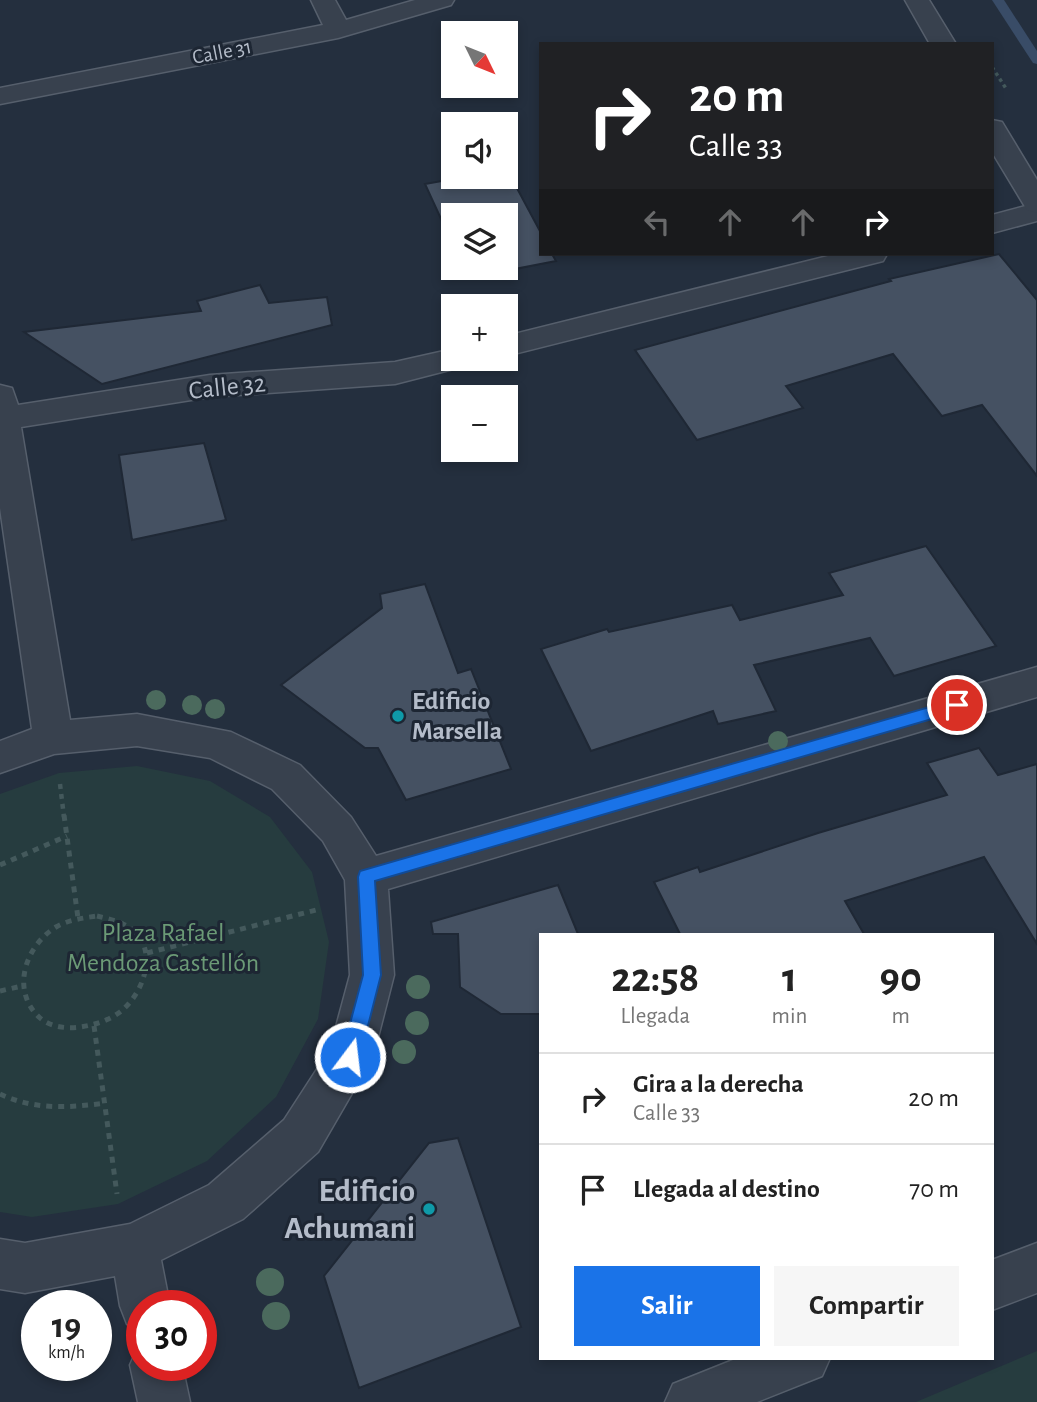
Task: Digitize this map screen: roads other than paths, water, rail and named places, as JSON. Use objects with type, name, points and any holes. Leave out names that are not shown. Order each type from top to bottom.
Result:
[{"type":"street","points":[[323,0],[338,30]]},
{"type":"street","name":"Calle 31","points":[[0,96],[338,30],[442,0]]},
{"type":"street","points":[[917,0],[942,42]]},
{"type":"street","points":[[994,131],[1037,204]]},
{"type":"street","points":[[994,223],[1037,212]]},
{"type":"street","points":[[518,343],[864,256]]},
{"type":"street","name":"Calle 32","points":[[1,411],[210,386],[395,373],[441,362]]},
{"type":"street","points":[[1,411],[53,738]]},
{"type":"street","points":[[366,877],[1037,682]]},
{"type":"street","points":[[0,757],[53,738],[137,730],[216,743],[286,777],[337,829],[366,877],[372,975],[350,1057],[301,1136],[226,1202],[134,1248],[24,1268],[0,1264]]},
{"type":"street","points":[[134,1248],[142,1290]]},
{"type":"street","points":[[994,1284],[1037,1268]]},
{"type":"street","points":[[691,1402],[799,1360]]},
{"type":"street","points":[[159,1381],[164,1402]]},
{"type":"waterway","points":[[998,0],[1037,60]]},
{"type":"place","name":"Edificio Marsella","points":[[398,716]]},
{"type":"place","name":"Edificio Achumani","points":[[429,1209]]},
{"type":"park label","name":"Plaza Rafael Mendoza Castellón","points":[[163,948]]}]
